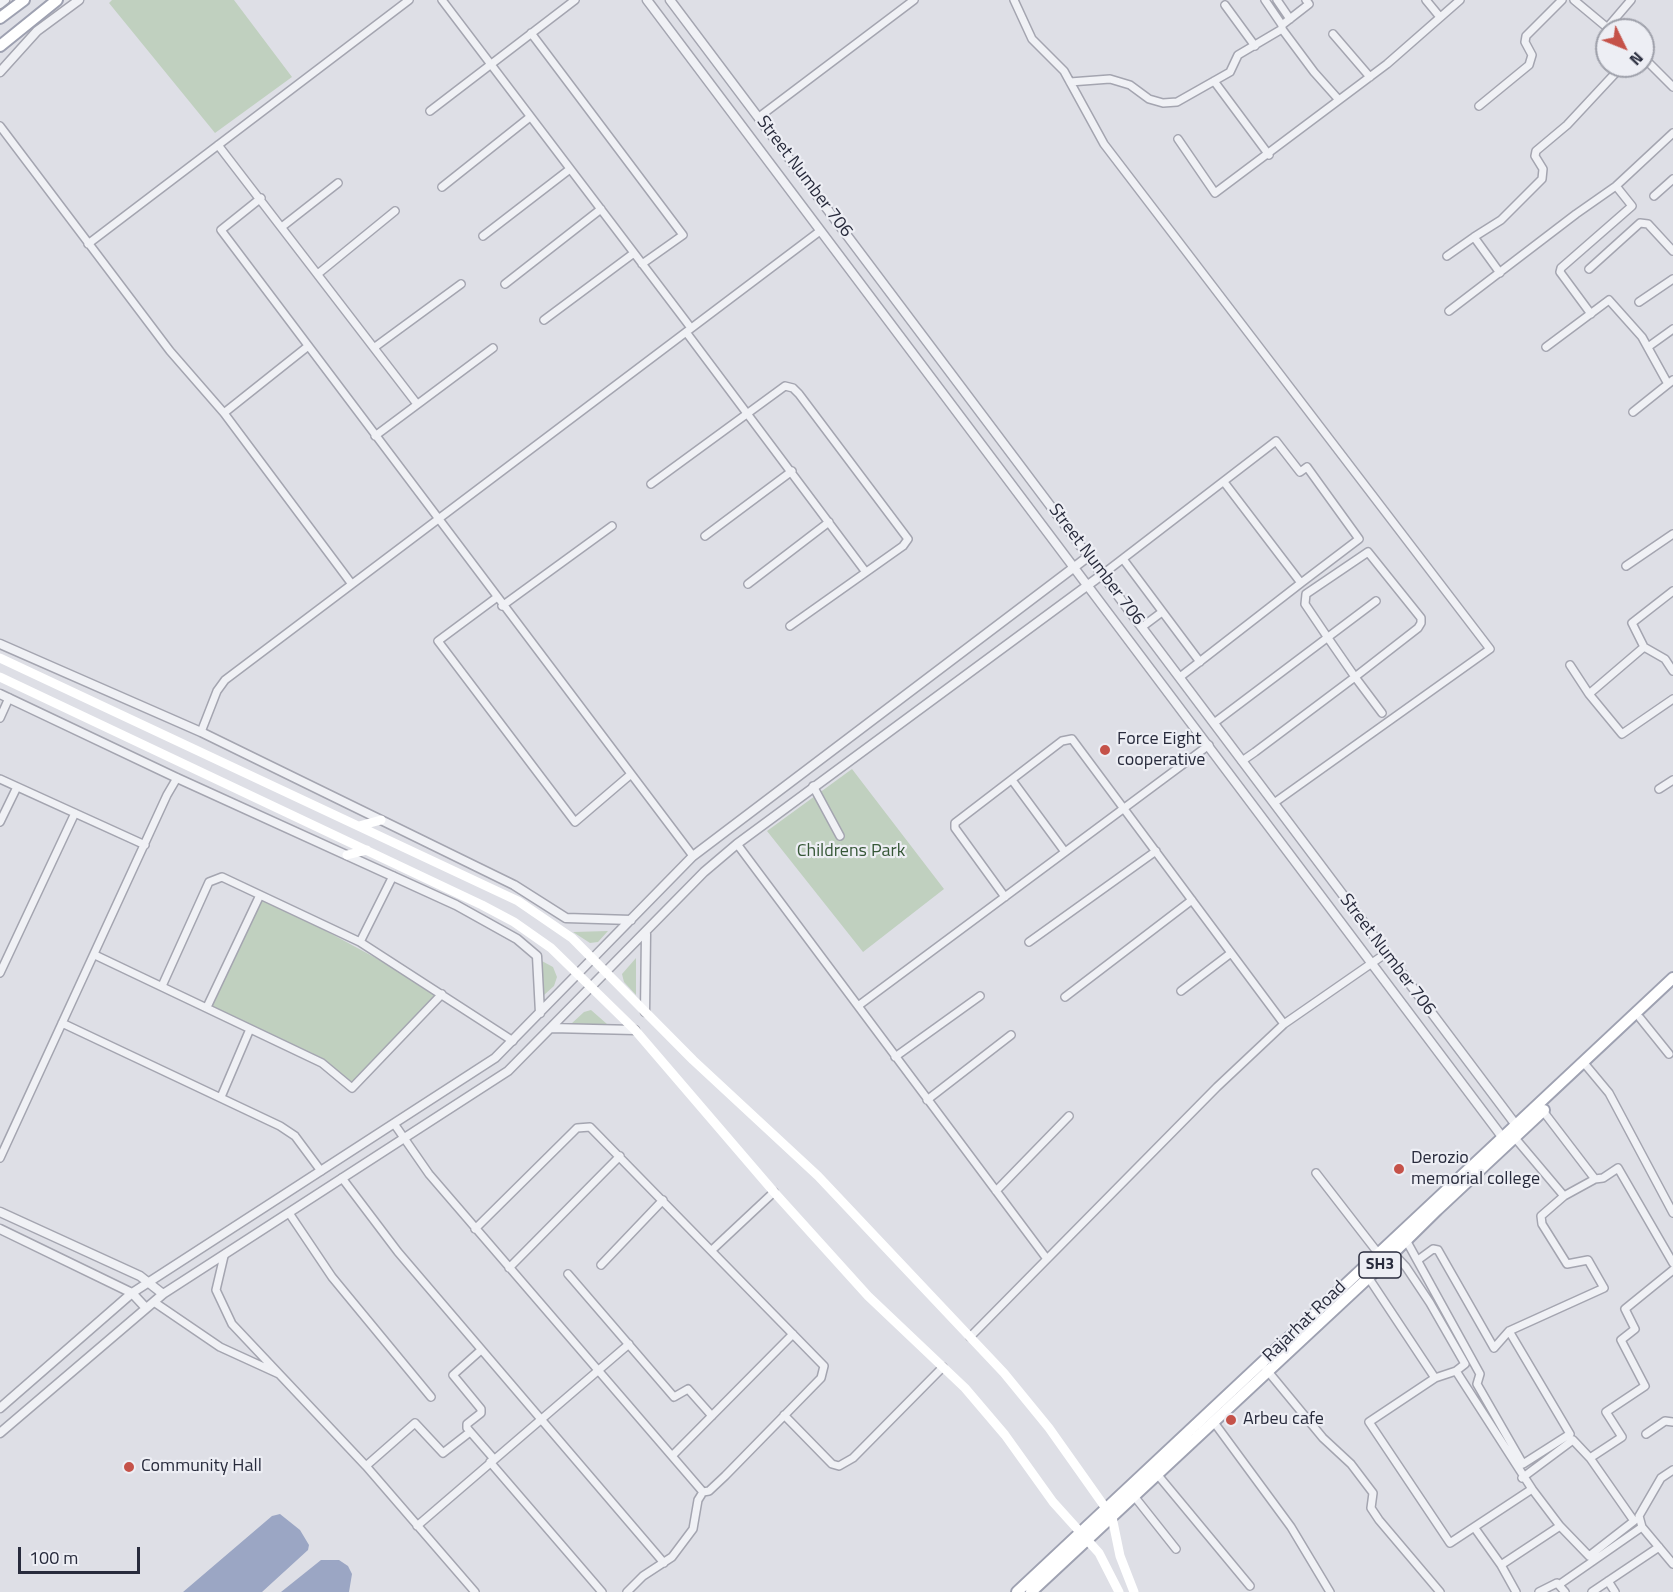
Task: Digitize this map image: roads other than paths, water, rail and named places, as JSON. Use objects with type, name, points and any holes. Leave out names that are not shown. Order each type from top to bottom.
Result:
[{"type":"main road","points":[[0,18],[24,0]]},
{"type":"main road","points":[[0,46],[57,0]]},
{"type":"main road","points":[[0,658],[518,901],[550,921],[594,957],[645,1012],[818,1176],[970,1336],[1049,1428],[1109,1512],[1115,1560],[1134,1592]]},
{"type":"main road","points":[[0,677],[514,922],[551,948],[635,1030],[774,1192],[868,1296],[965,1388],[1005,1435],[1053,1502],[1099,1553],[1119,1592]]},
{"type":"main road","points":[[359,825],[381,820]]},
{"type":"main road","points":[[347,855],[367,850]]},
{"type":"main road","name":"Rajarhat Road","points":[[1030,1592],[1109,1512],[1264,1367],[1368,1278],[1673,978]]},
{"type":"main road","name":"Rajarhat Road","points":[[1109,1512],[1134,1496],[1213,1421],[1364,1265],[1543,1111],[1586,1065],[1673,988]]},
{"type":"main road","name":"Rajarhat Road","points":[[1017,1592],[1083,1537]]},
{"type":"street","points":[[0,4],[5,0]]},
{"type":"street","points":[[0,72],[37,31],[79,0]]},
{"type":"street","points":[[88,244],[409,0]]},
{"type":"street","points":[[442,0],[634,253],[865,571]]},
{"type":"street","points":[[430,111],[575,0]]},
{"type":"street","points":[[647,0],[1373,962],[1564,1196]]},
{"type":"street","name":"Street Number 706","points":[[670,0],[1274,803],[1385,954],[1513,1136]]},
{"type":"street","points":[[759,117],[914,0]]},
{"type":"street","points":[[1014,0],[1032,39],[1051,55],[1070,82],[1104,144],[1490,649],[1274,803]]},
{"type":"street","points":[[1265,0],[1314,72],[1339,100]]},
{"type":"street","points":[[1277,0],[1290,19]]},
{"type":"street","points":[[1070,82],[1110,79],[1130,85],[1149,99],[1163,104],[1177,102],[1230,72],[1238,55],[1282,27],[1309,4],[1306,0]]},
{"type":"street","points":[[1426,0],[1440,17]]},
{"type":"street","points":[[1178,139],[1215,193],[1269,155],[1370,77],[1460,0]]},
{"type":"street","points":[[1479,106],[1529,65],[1532,55],[1525,42],[1527,36],[1562,0]]},
{"type":"street","points":[[1574,0],[1596,18]]},
{"type":"street","points":[[1617,18],[1631,0]]},
{"type":"street","points":[[1225,5],[1255,46]]},
{"type":"street","points":[[531,33],[683,235],[642,264]]},
{"type":"street","points":[[1333,34],[1370,77]]},
{"type":"street","points":[[1655,69],[1673,87]]},
{"type":"street","points":[[1447,256],[1501,220],[1542,179],[1543,169],[1534,156],[1536,151],[1567,125],[1611,78]]},
{"type":"street","points":[[1214,81],[1269,155]]},
{"type":"street","points":[[442,187],[530,117]]},
{"type":"street","points":[[0,126],[170,351],[224,413],[351,583]]},
{"type":"street","points":[[1449,311],[1616,186],[1673,133]]},
{"type":"street","points":[[218,145],[283,226],[417,404]]},
{"type":"street","points":[[483,236],[570,169]]},
{"type":"street","points":[[1654,196],[1673,179]]},
{"type":"street","points":[[283,226],[338,183]]},
{"type":"street","points":[[1591,314],[1560,272],[1561,268],[1632,206],[1616,186]]},
{"type":"street","points":[[261,198],[221,230],[502,606],[693,856]]},
{"type":"street","points":[[505,284],[600,209]]},
{"type":"street","points":[[319,273],[395,211]]},
{"type":"street","points":[[1588,269],[1640,223],[1648,224],[1673,251]]},
{"type":"street","points":[[201,732],[213,700],[225,680],[820,231]]},
{"type":"street","points":[[1474,237],[1500,273]]},
{"type":"street","points":[[544,320],[634,253]]},
{"type":"street","points":[[1639,302],[1673,279]]},
{"type":"street","points":[[375,347],[461,285]]},
{"type":"street","points":[[1546,347],[1604,302],[1614,301],[1671,382],[1633,412]]},
{"type":"street","points":[[1648,347],[1673,329]]},
{"type":"street","points":[[224,413],[308,347]]},
{"type":"street","points":[[375,436],[493,348]]},
{"type":"street","points":[[651,484],[785,386],[793,388],[908,539],[903,546],[790,626]]},
{"type":"street","points":[[0,1433],[163,1294],[508,1071],[646,934],[704,872],[737,843],[1103,574],[1276,441],[1300,472],[1307,467],[1359,539],[1180,677]]},
{"type":"street","points":[[705,536],[792,471]]},
{"type":"street","points":[[1224,482],[1301,583]]},
{"type":"street","points":[[748,584],[829,522]]},
{"type":"street","points":[[502,606],[612,526]]},
{"type":"street","points":[[1626,566],[1672,537]]},
{"type":"street","points":[[1242,761],[1355,676],[1421,623],[1421,618],[1368,552],[1306,594],[1305,604],[1328,638],[1355,676],[1382,713]]},
{"type":"street","points":[[0,1408],[132,1293],[395,1125],[495,1058],[693,856],[1089,556]]},
{"type":"street","points":[[1123,559],[1200,662]]},
{"type":"street","points":[[1673,591],[1632,623],[1644,647],[1665,660],[1673,671]]},
{"type":"street","points":[[496,598],[438,641],[575,822],[630,775]]},
{"type":"street","points":[[1214,723],[1376,601]]},
{"type":"street","points":[[1142,627],[1162,612]]},
{"type":"street","points":[[0,644],[201,732],[514,885],[566,918],[631,920]]},
{"type":"street","points":[[1589,694],[1644,647]]},
{"type":"street","points":[[1570,665],[1589,694],[1622,734],[1673,699]]},
{"type":"street","points":[[0,694],[486,920],[537,956],[540,1013]]},
{"type":"street","points":[[0,718],[9,698]]},
{"type":"street","points":[[1005,897],[955,828],[955,823],[1062,741],[1072,739],[1284,1024]]},
{"type":"street","points":[[858,1006],[1209,746]]},
{"type":"street","points":[[0,1158],[177,778]]},
{"type":"street","points":[[0,779],[145,845]]},
{"type":"street","points":[[1011,780],[1065,852]]},
{"type":"street","points":[[1659,789],[1673,780]]},
{"type":"street","points":[[813,786],[840,836]]},
{"type":"street","points":[[0,822],[17,787]]},
{"type":"street","points":[[0,973],[75,813]]},
{"type":"street","points":[[737,843],[1047,1258]]},
{"type":"street","points":[[1029,942],[1156,851]]},
{"type":"street","points":[[360,942],[393,876]]},
{"type":"street","points":[[162,986],[211,879],[222,877],[360,942],[513,1041]]},
{"type":"street","points":[[207,1007],[260,895]]},
{"type":"street","points":[[1065,997],[1192,900]]},
{"type":"street","points":[[645,1012],[646,934]]},
{"type":"street","points":[[1180,991],[1232,953]]},
{"type":"street","points":[[970,1336],[1216,1087],[1284,1024],[1385,954]]},
{"type":"street","points":[[95,955],[322,1064],[352,1088],[442,994]]},
{"type":"street","points":[[895,1057],[980,996]]},
{"type":"street","points":[[1640,1018],[1669,1054]]},
{"type":"street","points":[[62,1023],[280,1126],[295,1136],[321,1171]]},
{"type":"street","points":[[552,1028],[635,1030]]},
{"type":"street","points":[[221,1097],[250,1029]]},
{"type":"street","points":[[927,1100],[1011,1035]]},
{"type":"street","points":[[1586,1065],[1609,1093],[1673,1213]]},
{"type":"street","points":[[1543,1111],[1595,1179]]},
{"type":"street","points":[[996,1191],[1069,1116]]},
{"type":"street","points":[[395,1125],[429,1174],[703,1492]]},
{"type":"street","points":[[475,1228],[578,1128],[590,1127],[822,1362],[824,1370],[821,1378],[709,1491],[703,1492],[698,1500],[693,1529],[664,1563],[643,1576],[627,1592]]},
{"type":"street","points":[[509,1268],[620,1156]]},
{"type":"street","points":[[1418,1260],[1432,1249],[1438,1250],[1494,1348],[1509,1331],[1604,1288],[1588,1260],[1567,1264],[1542,1224],[1541,1216],[1564,1196],[1595,1179],[1603,1178],[1618,1168],[1673,1263]]},
{"type":"street","points":[[1316,1173],[1378,1253]]},
{"type":"street","points":[[342,1178],[398,1252],[664,1563]]},
{"type":"street","points":[[712,1250],[774,1192]]},
{"type":"street","points":[[601,1265],[663,1200]]},
{"type":"street","points":[[0,1212],[150,1282],[163,1294]]},
{"type":"street","points":[[289,1212],[338,1286],[431,1397]]},
{"type":"street","points":[[0,1229],[132,1293],[220,1347],[281,1375]]},
{"type":"street","points":[[1406,1240],[1480,1374],[1477,1384],[1523,1464],[1570,1434],[1509,1331]]},
{"type":"street","points":[[1392,1252],[1415,1280],[1465,1364],[1456,1371],[1435,1378],[1369,1422],[1450,1543],[1532,1489]]},
{"type":"street","points":[[224,1256],[216,1281],[218,1299],[232,1324],[366,1466],[475,1592]]},
{"type":"street","points":[[1364,1265],[1368,1278],[1435,1378]]},
{"type":"street","points":[[1590,1458],[1622,1437],[1606,1412],[1645,1386],[1621,1340],[1635,1329],[1625,1309],[1673,1270]]},
{"type":"street","points":[[568,1274],[674,1397],[688,1389],[711,1416]]},
{"type":"street","points":[[672,1456],[793,1334]]},
{"type":"street","points":[[417,1526],[629,1344]]},
{"type":"street","points":[[481,1350],[453,1375],[482,1409],[481,1413],[467,1424],[470,1431],[492,1461],[602,1592]]},
{"type":"street","points":[[784,1415],[832,1464],[839,1466],[853,1458],[943,1367]]},
{"type":"street","points":[[1264,1367],[1323,1438],[1351,1464],[1373,1493],[1371,1508],[1379,1520],[1440,1592]]},
{"type":"street","points":[[1456,1371],[1522,1478],[1560,1526],[1589,1556],[1634,1521],[1590,1458],[1573,1440],[1522,1478]]},
{"type":"street","points":[[1213,1421],[1291,1527],[1330,1592]]},
{"type":"street","points":[[1646,1434],[1665,1421],[1673,1422]]},
{"type":"street","points":[[366,1466],[413,1424],[418,1425],[443,1453],[470,1431]]},
{"type":"street","points":[[1673,1470],[1661,1478],[1639,1516],[1642,1527],[1673,1564]]},
{"type":"street","points":[[1157,1474],[1250,1586]]},
{"type":"street","points":[[1134,1496],[1176,1549]]},
{"type":"street","points":[[1501,1565],[1560,1526]]},
{"type":"street","points":[[1474,1527],[1501,1565],[1516,1592]]},
{"type":"street","points":[[1539,1592],[1555,1583],[1560,1584],[1642,1527]]},
{"type":"street","points":[[1592,1592],[1659,1547]]},
{"type":"street","points":[[1608,1581],[1615,1592]]},
{"type":"street","points":[[1560,1584],[1565,1592]]},
{"type":"water","points":[[280,1514],[300,1530],[309,1545],[308,1550],[262,1592],[183,1592],[272,1516]]},
{"type":"water","points":[[321,1560],[339,1560],[348,1566],[352,1574],[349,1592],[281,1592]]},
{"type":"place","name":"Force Eight cooperative","points":[[1105,750]]},
{"type":"place","name":"Derozio memorial college","points":[[1399,1169]]},
{"type":"place","name":"Arbeu cafe","points":[[1231,1420]]},
{"type":"place","name":"Community Hall","points":[[129,1467]]},
{"type":"park label","name":"Childrens Park","points":[[851,852]]}]
